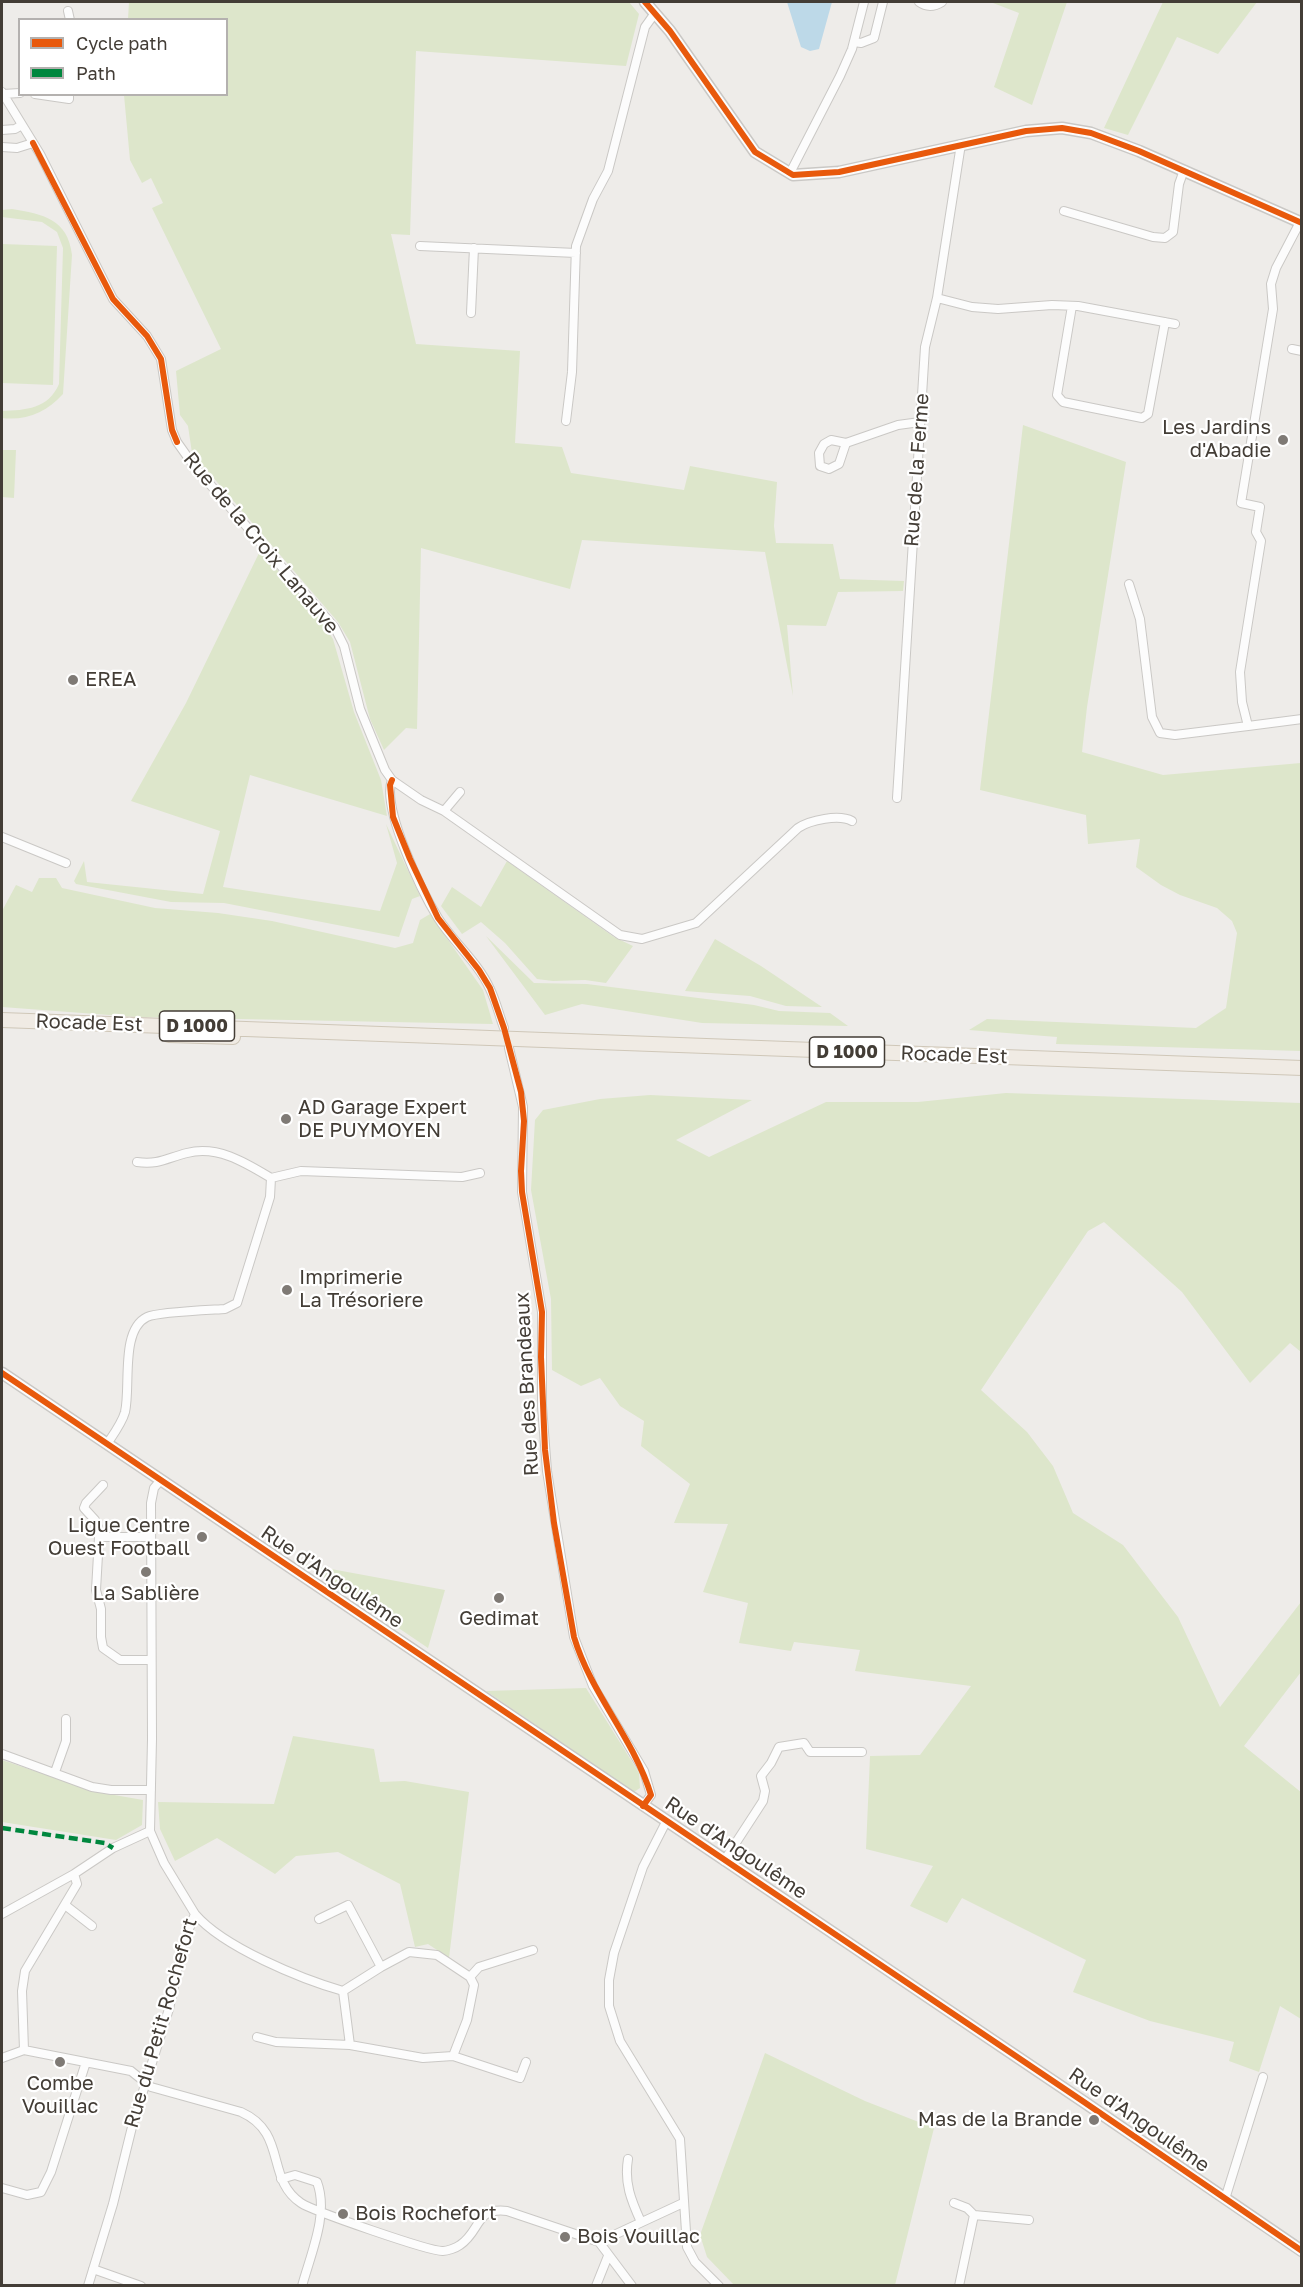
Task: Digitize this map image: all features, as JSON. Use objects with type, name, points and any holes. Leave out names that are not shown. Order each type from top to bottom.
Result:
[{"type":"main road","name":"Rocade Est","points":[[2,1020],[1302,1068]]},
{"type":"main road","name":"Rocade Est","points":[[2,1028],[205,1036],[392,1035]]},
{"type":"street","points":[[645,2],[670,31],[755,152],[793,175],[839,172],[1026,131],[1050,128],[1068,129],[1091,133],[1184,170],[1301,222],[1276,268],[1271,284],[1273,309],[1242,503],[1260,507],[1256,531],[1261,541],[1240,672],[1242,702],[1248,726]]},
{"type":"street","points":[[790,173],[840,76],[854,42],[864,2]]},
{"type":"street","points":[[854,42],[861,43],[874,38],[883,2]]},
{"type":"street","points":[[919,2],[926,6],[942,2]]},
{"type":"street","points":[[566,421],[572,372],[576,246],[593,199],[608,171],[645,27],[655,13]]},
{"type":"street","points":[[2,93],[18,93]]},
{"type":"street","name":"Rue de la Croix Lanauve","points":[[2,93],[33,143],[113,299],[147,336],[161,359],[172,430],[177,442],[194,466],[335,628],[344,646],[360,709],[385,770],[392,780]]},
{"type":"street","points":[[49,96],[69,99],[69,96]]},
{"type":"street","points":[[2,130],[15,129],[22,125]]},
{"type":"street","points":[[2,147],[17,148],[33,143]]},
{"type":"street","name":"Rue de la Ferme","points":[[897,798],[925,347],[937,298],[961,144]]},
{"type":"street","points":[[1064,211],[1153,237],[1164,238],[1173,232],[1179,184],[1184,170]]},
{"type":"street","points":[[420,246],[576,253]]},
{"type":"street","points":[[471,313],[474,248]]},
{"type":"street","points":[[937,298],[972,307],[998,309],[1052,305],[1072,306],[1175,324]]},
{"type":"street","points":[[1072,306],[1057,395],[1063,402],[1142,418],[1148,414],[1165,322]]},
{"type":"street","points":[[846,443],[898,425],[920,422]]},
{"type":"street","points":[[1129,584],[1140,619],[1152,717],[1160,732],[1175,735],[1302,719]]},
{"type":"street","points":[[504,1028],[490,988],[479,970],[438,918],[423,889],[393,817],[390,785],[392,780],[421,800],[444,811],[620,935],[642,939],[696,923],[805,823],[842,818],[852,821]]},
{"type":"street","points":[[444,811],[460,792]]},
{"type":"street","points":[[2,837],[66,863]]},
{"type":"street","name":"Rue des Brandeaux","points":[[509,1048],[523,1107],[522,1192],[542,1312],[542,1406],[546,1461],[554,1523],[574,1637],[593,1686],[644,1771],[651,1795],[643,1806]]},
{"type":"street","points":[[137,1162],[153,1164],[188,1153],[212,1152],[222,1153],[271,1178],[301,1171],[462,1177],[480,1173]]},
{"type":"street","points":[[107,1444],[124,1416],[131,1335],[137,1324],[149,1316],[225,1309],[237,1303],[270,1197],[271,1178]]},
{"type":"street","name":"Rue d'Angoulême","points":[[2,1373],[1302,2251]]},
{"type":"street","name":"Rue du Petit Rochefort","points":[[88,2286],[113,2204],[133,2123],[169,2009],[183,1944],[195,1914],[164,1863],[150,1831],[150,1537],[151,1503],[154,1488],[160,1481]]},
{"type":"street","points":[[102,1536],[95,1520],[84,1506],[103,1485]]},
{"type":"street","points":[[150,1537],[99,1537],[96,1590],[102,1609],[101,1644],[107,1653],[120,1660],[151,1660]]},
{"type":"street","points":[[55,1772],[66,1741],[66,1719]]},
{"type":"street","points":[[724,1861],[763,1801],[765,1791],[761,1776],[779,1747],[804,1743],[810,1752],[862,1752]]},
{"type":"street","points":[[2,1754],[102,1789],[150,1790]]},
{"type":"street","points":[[666,1822],[644,1867],[614,1953],[609,1980],[609,2006],[620,2041],[680,2139],[687,2247],[695,2262],[719,2286]]},
{"type":"street","points":[[2,1914],[74,1874],[113,1848],[150,1831]]},
{"type":"street","points":[[24,2050],[22,1991],[25,1971],[77,1884],[74,1874]]},
{"type":"street","points":[[65,1905],[93,1926]]},
{"type":"street","points":[[319,1919],[348,1905],[381,1967]]},
{"type":"street","points":[[195,1914],[204,1924],[252,1954],[291,1973],[343,1991]]},
{"type":"street","points":[[470,1977],[478,1968],[533,1950]]},
{"type":"street","points":[[343,1991],[410,1952],[437,1955],[470,1977],[474,1985],[467,2020],[453,2056]]},
{"type":"street","points":[[343,1991],[350,2045]]},
{"type":"street","points":[[257,2037],[276,2042],[350,2045],[423,2058],[453,2056],[520,2078],[526,2062]]},
{"type":"street","points":[[2,2058],[24,2050],[131,2071],[151,2087],[255,2118],[269,2136],[281,2179],[291,2195],[301,2204],[321,2212],[442,2252],[460,2245],[475,2229],[484,2214],[495,2209],[507,2211],[599,2242],[632,2286]]},
{"type":"street","points":[[2,2188],[27,2195],[41,2192],[51,2172],[86,2061]]},
{"type":"street","points":[[1225,2199],[1263,2077]]},
{"type":"street","points":[[628,2159],[625,2177],[629,2196],[641,2222]]},
{"type":"street","points":[[281,2179],[295,2175],[316,2182],[321,2193],[321,2212],[302,2286]]},
{"type":"street","points":[[599,2242],[683,2203]]},
{"type":"street","points":[[954,2204],[966,2208],[974,2215],[1029,2220]]},
{"type":"street","points":[[959,2286],[974,2215]]},
{"type":"street","points":[[596,2286],[608,2256]]},
{"type":"street","points":[[93,2269],[141,2286]]},
{"type":"green space","points":[[129,2],[629,2],[639,14],[626,66],[416,51],[410,235],[391,234],[416,344],[520,351],[515,443],[562,447],[571,473],[684,490],[690,466],[777,482],[774,526],[776,543],[833,544],[840,579],[904,581],[903,591],[838,592],[826,626],[787,625],[793,696],[765,552],[582,540],[570,589],[421,548],[417,729],[406,728],[384,750],[370,719],[350,642],[338,622],[192,453],[188,426],[180,415],[176,371],[221,349],[152,208],[163,203],[151,178],[142,183],[130,160],[124,96],[228,96],[228,18],[128,18]]},
{"type":"green space","points":[[993,2],[1067,2],[1032,105],[994,87],[1019,13]]},
{"type":"green space","points":[[1163,2],[1257,2],[1218,54],[1177,37],[1128,135],[1104,128]]},
{"type":"green space","points":[[12,209],[34,213],[52,220],[65,233],[72,255],[63,394],[50,406],[36,414],[11,419],[2,418],[2,411],[28,409],[42,403],[49,399],[59,384],[63,248],[57,232],[42,222],[2,217],[2,210]]},
{"type":"green space","points":[[2,244],[57,246],[53,385],[2,383]]},
{"type":"green space","points":[[1023,425],[1126,462],[1087,707],[1082,752],[1163,775],[1301,763],[1301,1051],[1056,1044],[1057,1037],[969,1030],[987,1019],[1196,1028],[1226,1008],[1237,933],[1232,921],[1217,908],[1180,895],[1136,867],[1140,839],[1088,844],[1086,815],[980,790]]},
{"type":"green space","points":[[2,450],[16,450],[14,498],[2,497]]},
{"type":"green space","points":[[260,551],[313,609],[333,639],[354,712],[381,780],[387,816],[250,775],[223,887],[380,911],[397,863],[386,824],[420,896],[412,899],[399,937],[224,903],[171,902],[76,884],[74,881],[84,861],[87,882],[203,894],[220,831],[131,801],[186,703]]},
{"type":"green space","points":[[507,861],[614,937],[633,946],[606,983],[537,979],[505,943],[481,922],[462,934],[441,906],[452,887],[481,907]]},
{"type":"green space","points":[[39,878],[56,878],[62,888],[155,908],[218,913],[272,921],[395,948],[413,943],[420,920],[430,914],[483,990],[493,1024],[136,1017],[2,1007],[2,911],[16,885],[32,892]]},
{"type":"green space","points":[[486,936],[534,983],[587,984],[754,1005],[779,1011],[830,1013],[848,1026],[702,1023],[582,1004],[545,1015]]},
{"type":"green space","points":[[715,939],[761,966],[822,1007],[786,1006],[750,996],[685,991]]},
{"type":"green space","points":[[1006,1093],[1301,1103],[1301,1352],[1290,1343],[1250,1383],[1182,1292],[1104,1222],[1088,1231],[981,1390],[1027,1432],[1053,1466],[1073,1513],[1123,1545],[1178,1617],[1220,1707],[1301,1602],[1301,1672],[1244,1746],[1302,1793],[1301,2019],[1280,2006],[1259,2072],[1229,2061],[1234,2042],[1150,2021],[1073,1992],[1086,1960],[962,1898],[947,1923],[910,1906],[933,1866],[866,1849],[870,1756],[920,1755],[971,1686],[855,1671],[860,1650],[794,1642],[791,1651],[739,1643],[748,1603],[703,1592],[728,1524],[674,1523],[690,1484],[641,1446],[644,1421],[620,1406],[600,1378],[581,1386],[552,1370],[551,1299],[531,1190],[535,1120],[543,1110],[600,1099],[650,1095],[752,1100],[676,1140],[709,1157],[826,1102],[918,1102]]},
{"type":"green space","points":[[304,1564],[445,1590],[428,1648]]},
{"type":"green space","points":[[586,1688],[639,1773],[640,1788],[634,1792],[486,1691]]},
{"type":"green space","points":[[293,1736],[374,1749],[380,1782],[405,1781],[469,1792],[449,1958],[428,1944],[415,1947],[400,1884],[338,1852],[296,1856],[275,1874],[217,1838],[175,1861],[160,1829],[158,1802],[274,1804]]},
{"type":"green space","points":[[2,1760],[97,1792],[143,1800],[142,1825],[116,1840],[2,1822]]},
{"type":"green space","points":[[765,2053],[865,2101],[934,2128],[895,2285],[734,2285],[707,2257],[700,2235]]},
{"type":"water","points":[[787,2],[832,2],[819,49],[810,51],[801,47]]},
{"type":"marked path","points":[[2,1828],[105,1843],[113,1848]]},
{"type":"cycle path","points":[[645,2],[670,31],[755,152],[793,175],[839,172],[1026,131],[1062,128],[1091,133],[1139,151],[1302,223]]},
{"type":"cycle path","points":[[33,143],[113,299],[147,336],[161,359],[172,430],[177,442]]},
{"type":"cycle path","points":[[392,780],[390,785],[393,817],[410,859],[438,918],[479,970],[490,988],[504,1028],[521,1092],[524,1121],[522,1192],[542,1312],[541,1357],[545,1450],[554,1523],[574,1637],[591,1678],[644,1774],[651,1795],[643,1806]]},
{"type":"cycle path","points":[[2,1373],[1302,2251]]},
{"type":"place","name":"Les Jardins d'Abadie","points":[[1283,440]]},
{"type":"place","name":"EREA","points":[[73,680]]},
{"type":"place","name":"AD Garage Expert DE PUYMOYEN","points":[[286,1119]]},
{"type":"place","name":"Imprimerie La Trésoriere","points":[[287,1290]]},
{"type":"place","name":"Ligue Centre Ouest Football","points":[[202,1537]]},
{"type":"place","name":"La Sablière","points":[[146,1572]]},
{"type":"place","name":"Gedimat","points":[[499,1598]]},
{"type":"place","name":"Combe Vouillac","points":[[60,2062]]},
{"type":"place","name":"Mas de la Brande","points":[[1094,2120]]},
{"type":"place","name":"Bois Rochefort","points":[[343,2214]]},
{"type":"place","name":"Bois Vouillac","points":[[565,2237]]}]
